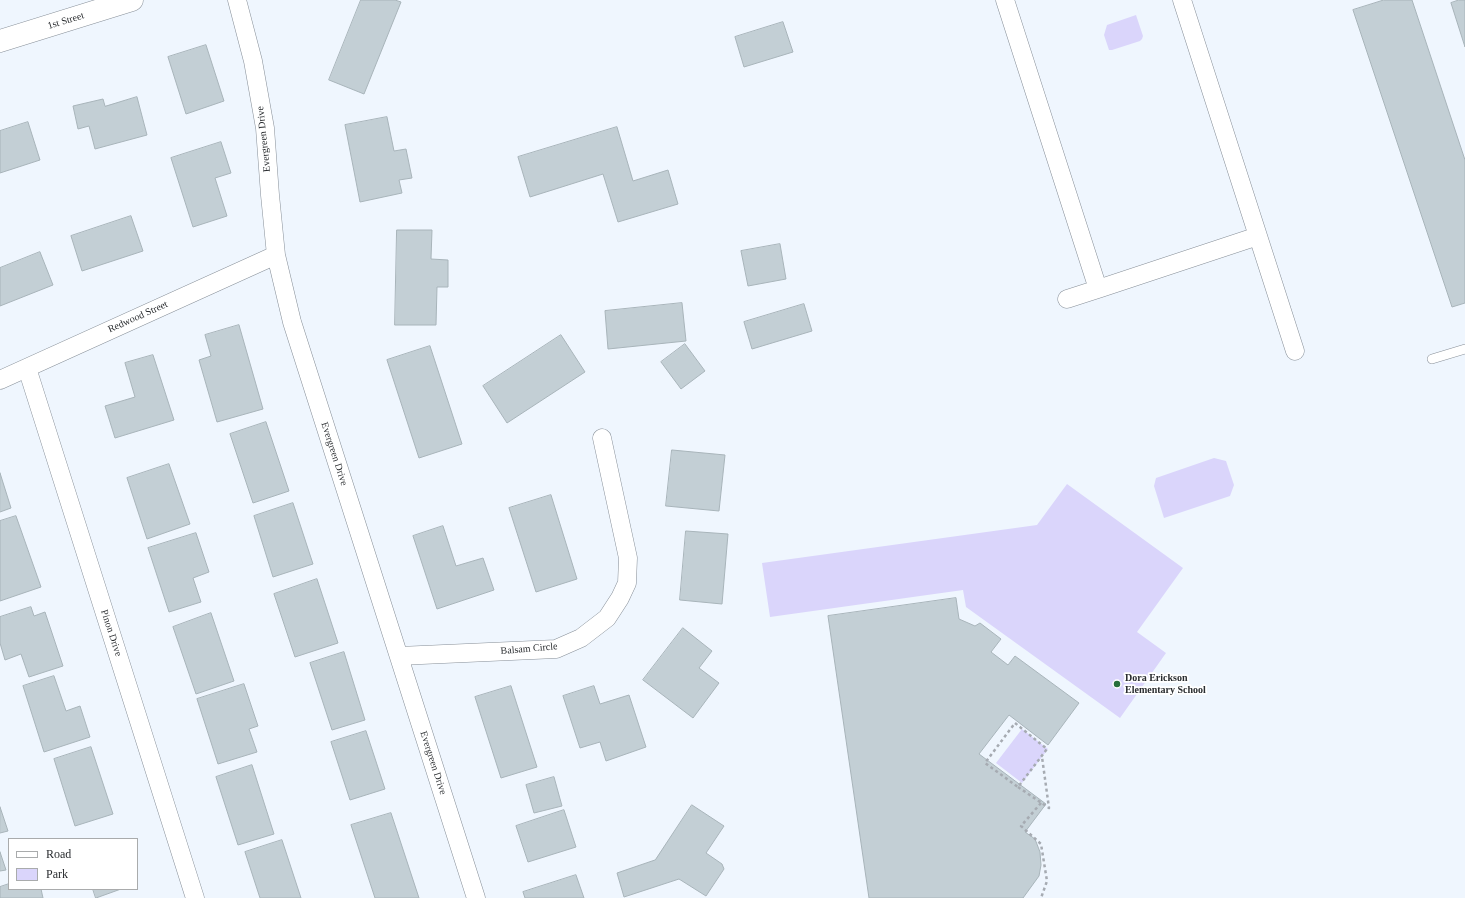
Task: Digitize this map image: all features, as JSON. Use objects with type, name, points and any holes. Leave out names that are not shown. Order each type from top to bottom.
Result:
[{"type":"main road","name":"1st Street","points":[[0,41],[132,0]]},
{"type":"street","name":"Evergreen Drive","points":[[237,0],[253,60],[266,128],[270,195],[276,255],[292,322],[476,898]]},
{"type":"street","points":[[1006,0],[1098,289]]},
{"type":"street","points":[[1182,0],[1295,351]]},
{"type":"street","points":[[1067,298],[1258,236]]},
{"type":"street","name":"Redwood Street","points":[[0,380],[276,255]]},
{"type":"street","name":"Pinon Drive","points":[[27,368],[195,898]]},
{"type":"street","name":"Balsam Circle","points":[[399,656],[556,649],[581,638],[607,618],[620,598],[627,582],[628,558],[602,438]]},
{"type":"lane","points":[[1432,359],[1465,349]]},
{"type":"path","points":[[1018,787],[1047,749],[1015,723],[986,763],[1018,787],[1049,808],[1042,757]]},
{"type":"path","points":[[1041,803],[1021,826],[1041,844],[1047,882],[1041,898]]},
{"type":"green space","points":[[1136,15],[1143,36],[1142,39],[1140,41],[1109,50],[1104,35],[1107,25]]},
{"type":"green space","points":[[1214,458],[1226,461],[1234,485],[1230,496],[1164,518],[1154,486],[1156,478]]},
{"type":"green space","points":[[1067,484],[1183,568],[1137,632],[1166,653],[1120,718],[966,607],[963,590],[770,617],[762,563],[1037,525]]},
{"type":"green space","points":[[1022,729],[1048,749],[1022,783],[996,763]]},
{"type":"building","points":[[361,0],[395,0],[401,2],[364,94],[329,80]]},
{"type":"building","points":[[1384,0],[1412,0],[1465,160],[1465,303],[1452,307],[1353,10]]},
{"type":"building","points":[[1459,0],[1465,0],[1465,47],[1451,3]]},
{"type":"building","points":[[783,22],[793,52],[744,67],[735,37]]},
{"type":"building","points":[[206,45],[224,101],[186,114],[168,57]]},
{"type":"building","points":[[137,97],[147,135],[95,149],[89,126],[78,129],[73,106],[103,99],[105,106]]},
{"type":"building","points":[[387,117],[394,151],[406,149],[412,178],[399,180],[402,193],[360,202],[345,125]]},
{"type":"building","points":[[28,122],[40,160],[0,173],[0,131]]},
{"type":"building","points":[[617,127],[633,181],[668,170],[678,204],[618,222],[603,174],[530,197],[518,157]]},
{"type":"building","points":[[221,142],[231,173],[215,178],[227,216],[193,227],[171,158]]},
{"type":"building","points":[[131,216],[143,251],[82,271],[71,236]]},
{"type":"building","points":[[397,230],[432,230],[431,259],[448,260],[448,287],[437,287],[436,325],[395,325]]},
{"type":"building","points":[[780,244],[786,279],[748,286],[741,251]]},
{"type":"building","points":[[40,252],[53,285],[0,306],[0,268]]},
{"type":"building","points":[[682,303],[686,341],[608,349],[605,311]]},
{"type":"building","points":[[804,304],[812,331],[752,349],[744,322]]},
{"type":"building","points":[[239,325],[263,409],[217,422],[199,360],[211,356],[205,335]]},
{"type":"building","points":[[561,335],[585,372],[507,423],[483,386]]},
{"type":"building","points":[[685,344],[705,371],[681,389],[661,362]]},
{"type":"building","points":[[430,346],[462,444],[419,458],[387,360]]},
{"type":"building","points":[[153,355],[174,420],[115,438],[105,406],[135,397],[125,363]]},
{"type":"building","points":[[266,422],[289,491],[253,503],[230,434]]},
{"type":"building","points":[[672,450],[725,455],[719,511],[666,506]]},
{"type":"building","points":[[169,464],[190,524],[147,539],[127,478]]},
{"type":"building","points":[[0,473],[11,508],[0,512]]},
{"type":"building","points":[[551,495],[577,579],[536,592],[509,508]]},
{"type":"building","points":[[293,503],[313,564],[273,577],[254,516]]},
{"type":"building","points":[[16,516],[41,587],[0,601],[0,521]]},
{"type":"building","points":[[443,526],[456,566],[483,558],[494,590],[437,609],[413,536]]},
{"type":"building","points":[[686,531],[728,534],[722,604],[680,600]]},
{"type":"building","points":[[196,533],[209,572],[193,578],[201,602],[169,612],[148,548]]},
{"type":"building","points":[[317,579],[338,643],[295,657],[274,594]]},
{"type":"building","points":[[956,598],[959,619],[975,626],[980,623],[1001,639],[991,652],[1008,665],[1015,656],[1079,703],[1048,745],[1009,715],[979,754],[1046,804],[1025,832],[1035,839],[1040,852],[1041,865],[1039,876],[1023,898],[869,898],[828,616]]},
{"type":"building","points":[[31,607],[34,616],[45,612],[63,666],[29,677],[21,654],[5,660],[0,643],[0,617]]},
{"type":"building","points":[[211,613],[234,681],[196,694],[173,627]]},
{"type":"building","points":[[683,628],[712,651],[699,668],[719,683],[693,718],[643,680]]},
{"type":"building","points":[[344,652],[365,720],[332,730],[310,663]]},
{"type":"building","points":[[54,676],[66,711],[80,706],[90,737],[44,752],[23,686]]},
{"type":"building","points":[[244,684],[258,726],[249,729],[257,752],[218,764],[197,699]]},
{"type":"building","points":[[511,686],[537,767],[501,778],[475,697]]},
{"type":"building","points":[[594,686],[600,704],[629,695],[646,747],[606,761],[600,742],[580,748],[563,696]]},
{"type":"building","points":[[366,731],[385,789],[350,800],[331,742]]},
{"type":"building","points":[[91,747],[113,814],[75,826],[54,759]]},
{"type":"building","points":[[252,765],[274,834],[238,845],[216,777]]},
{"type":"building","points":[[554,777],[562,806],[534,813],[526,785]]},
{"type":"building","points":[[692,805],[724,826],[706,853],[722,864],[724,869],[706,896],[679,879],[624,897],[617,873],[655,860]]},
{"type":"building","points":[[0,807],[8,831],[0,833]]},
{"type":"building","points":[[564,810],[576,847],[528,862],[516,826]]},
{"type":"building","points":[[391,813],[419,898],[375,898],[351,825]]},
{"type":"building","points":[[282,840],[301,898],[260,898],[245,852]]},
{"type":"building","points":[[0,852],[6,870],[0,871]]},
{"type":"building","points":[[576,875],[584,898],[525,898],[523,892]]},
{"type":"building","points":[[8,884],[8,890],[41,890],[43,898],[0,898],[0,887]]},
{"type":"building","points":[[93,890],[118,890],[96,898]]},
{"type":"place","name":"Dora Erickson Elementary School","points":[[1117,684]]}]
